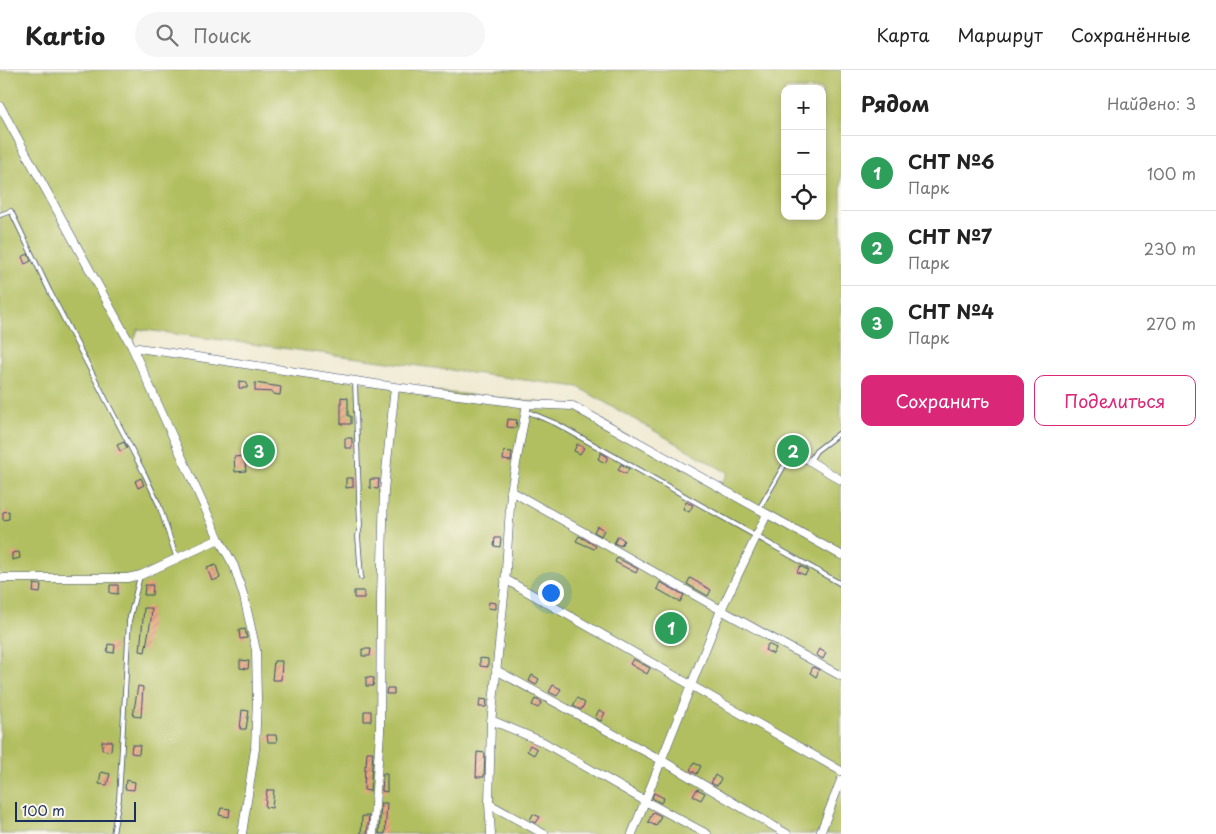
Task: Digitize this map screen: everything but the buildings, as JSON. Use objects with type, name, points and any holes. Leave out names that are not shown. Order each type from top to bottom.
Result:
[{"type":"street","points":[[0,106],[132,347],[236,574],[244,598],[256,650],[257,698],[255,749],[242,834]]},
{"type":"street","points":[[132,347],[527,407],[573,406],[841,555]]},
{"type":"street","points":[[373,834],[380,732],[384,490],[395,387]]},
{"type":"street","points":[[491,834],[489,804],[491,720],[505,579],[511,491],[527,407]]},
{"type":"street","points":[[810,461],[841,480]]},
{"type":"street","points":[[511,491],[841,676]]},
{"type":"street","points":[[632,834],[722,610],[767,514]]},
{"type":"street","points":[[0,578],[127,578],[140,575],[220,539]]},
{"type":"street","points":[[505,579],[841,771]]},
{"type":"street","points":[[496,670],[661,760],[787,834]]},
{"type":"street","points":[[491,720],[543,742],[645,801],[707,834]]},
{"type":"street","points":[[820,834],[841,780]]},
{"type":"street","points":[[489,804],[544,834]]},
{"type":"lane","points":[[0,215],[11,212],[50,292],[145,475],[177,559]]},
{"type":"lane","points":[[355,381],[360,526],[358,536],[361,577]]},
{"type":"lane","points":[[527,407],[841,584]]},
{"type":"lane","points":[[759,509],[788,459],[810,461],[816,451],[841,432]]},
{"type":"lane","points":[[113,834],[119,799],[129,621],[140,575]]},
{"type":"green space","points":[[0,70],[841,70],[841,834],[0,834]],"holes":[[[138,329],[578,387],[728,473],[719,486],[573,406],[395,387],[132,347]]]},
{"type":"place","name":"СНТ №4","points":[[259,451]]},
{"type":"place","name":"СНТ №7","points":[[793,451]]},
{"type":"place","name":"СНТ №6","points":[[671,628]]}]
